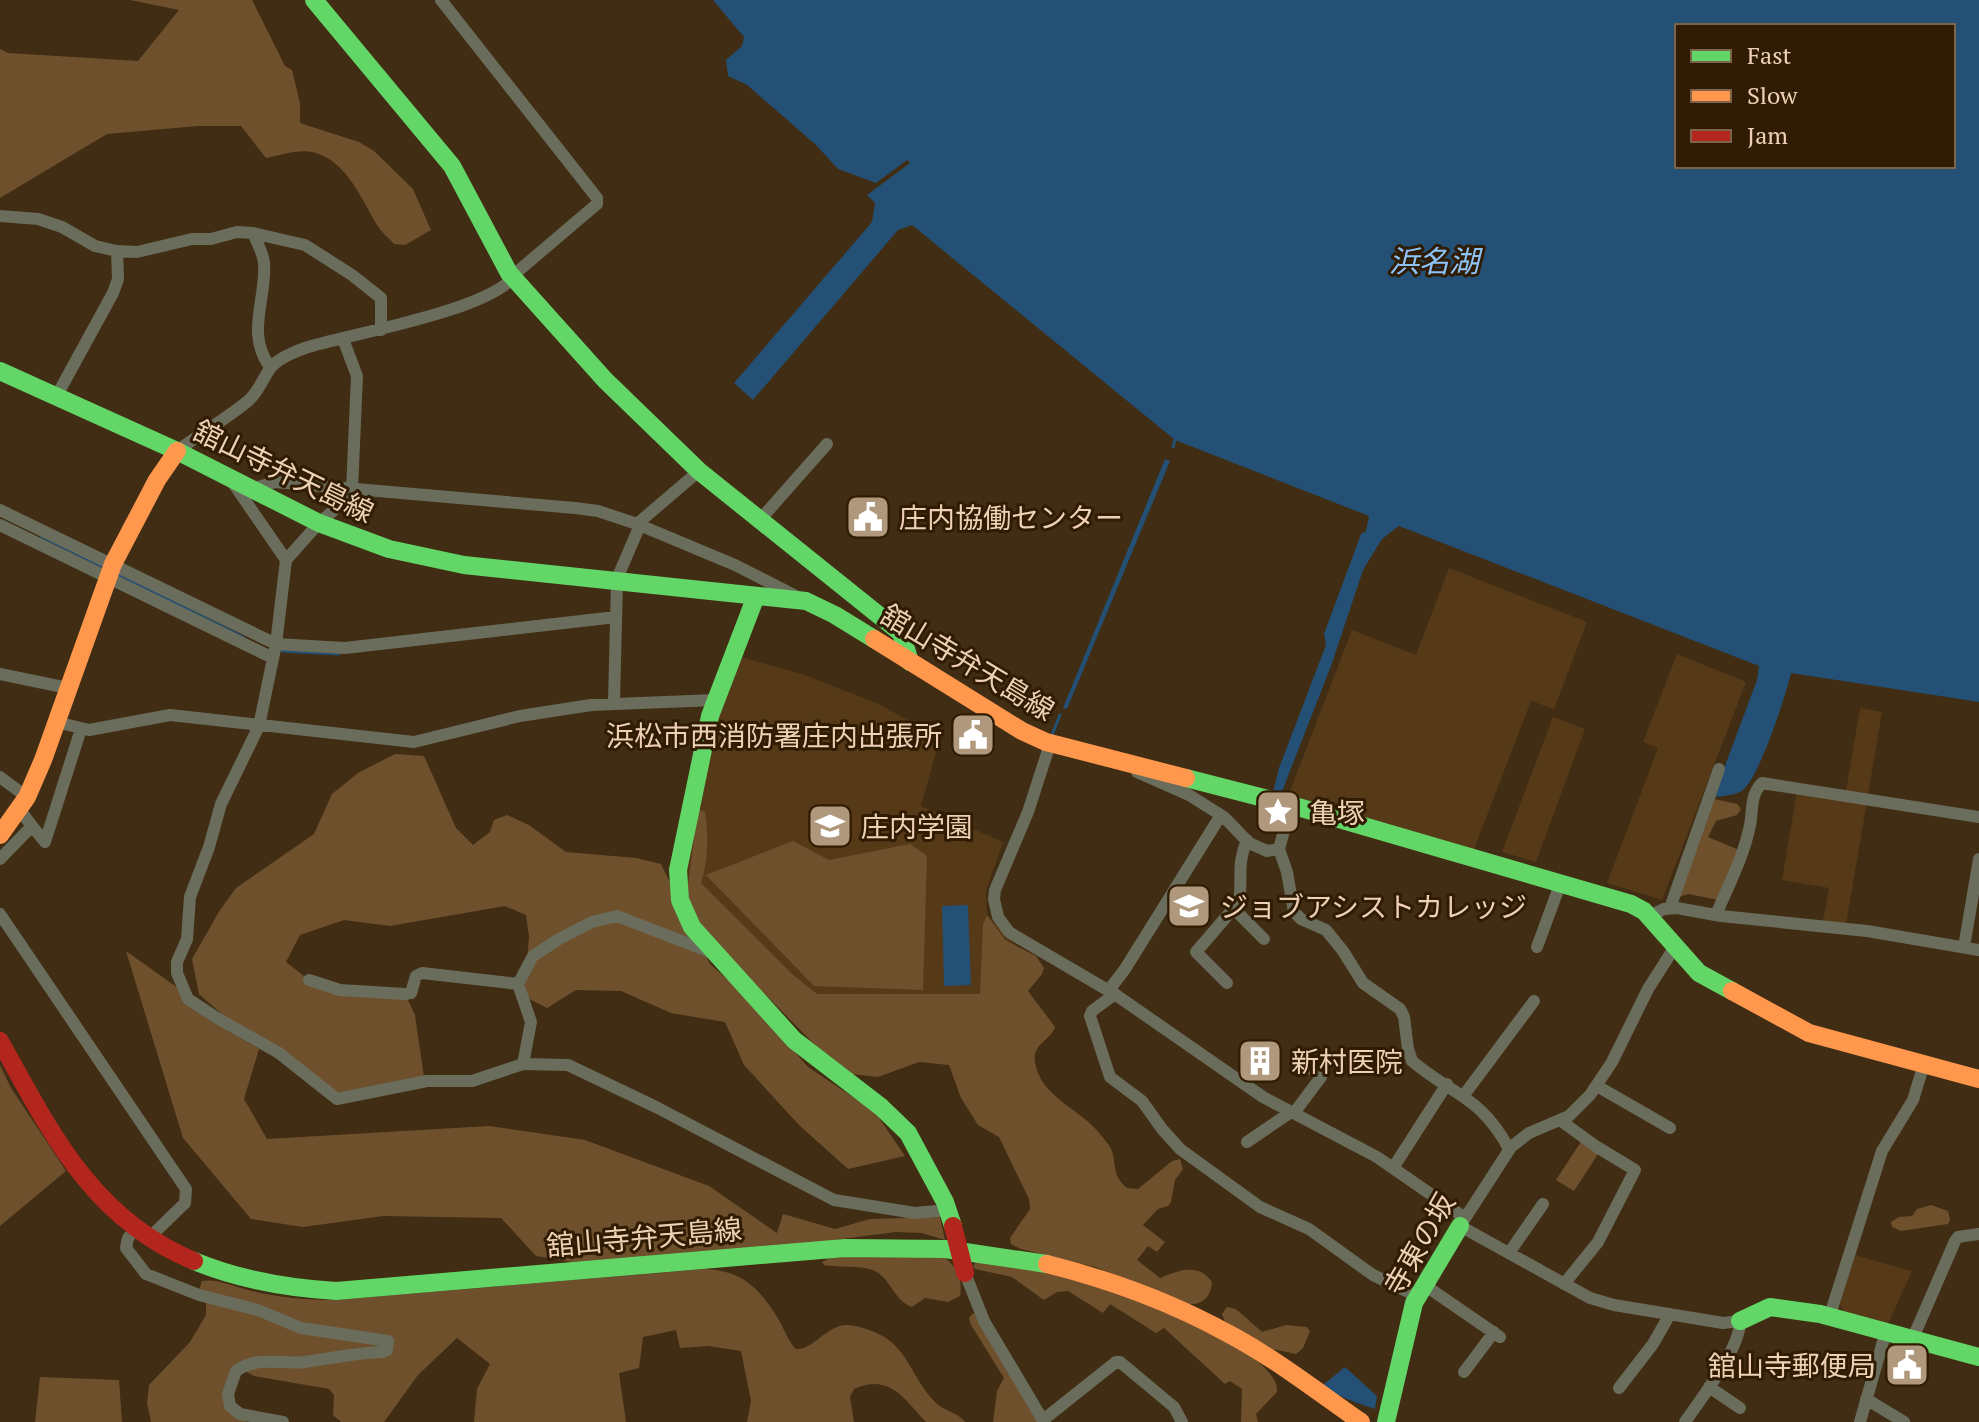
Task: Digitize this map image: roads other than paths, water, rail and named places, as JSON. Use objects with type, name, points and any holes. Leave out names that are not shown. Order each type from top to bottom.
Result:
[{"type":"main road","points":[[314,0],[452,166],[513,279],[605,380],[699,471],[901,633],[910,662]]},
{"type":"main road","name":"舘山寺弁天島線","points":[[1,373],[177,451],[319,523],[365,542],[439,561],[806,601],[835,615],[1022,731],[1050,744],[1125,763],[1176,782],[1291,805],[1631,904],[1649,916],[1692,966],[1707,978],[1809,1033],[1979,1079]]},
{"type":"main road","points":[[0,835],[23,803],[56,722],[110,571],[157,480],[177,451]]},
{"type":"main road","points":[[756,596],[715,700],[677,880],[680,900],[687,919],[803,1049],[895,1119],[918,1149],[950,1218],[965,1273]]},
{"type":"main road","name":"舘山寺弁天島線","points":[[0,1041],[67,1158],[99,1196],[143,1233],[193,1261],[239,1279],[287,1289],[328,1291],[857,1247],[920,1246],[995,1253],[1092,1275],[1186,1311],[1262,1354],[1361,1422]]},
{"type":"main road","name":"寺東の坂","points":[[1386,1422],[1407,1324],[1420,1290],[1462,1222]]},
{"type":"main road","points":[[1740,1321],[1770,1307],[1830,1315],[1979,1357]]},
{"type":"street","points":[[177,451],[250,399],[270,367],[303,349],[410,323],[490,294],[513,279],[517,272],[597,204],[597,198],[441,0]]},
{"type":"street","points":[[0,216],[38,219],[62,227],[95,246],[117,251],[137,252],[237,232],[305,245],[381,298],[381,330]]},
{"type":"street","points":[[253,233],[264,261],[257,314],[259,341],[263,358],[270,367]]},
{"type":"street","points":[[56,397],[113,293],[118,279],[117,251]]},
{"type":"street","points":[[343,339],[357,376],[352,490],[348,498],[319,523],[286,560],[276,644],[259,726],[221,804],[190,897],[187,939],[177,962],[177,973],[188,999],[279,1053],[337,1099],[427,1081],[472,1081],[523,1064],[558,1064],[580,1070],[834,1200],[950,1218]]},
{"type":"street","points":[[759,521],[827,444]]},
{"type":"street","points":[[614,702],[616,581],[638,525],[699,471]]},
{"type":"street","points":[[230,477],[286,560]]},
{"type":"street","points":[[252,489],[275,482],[587,509],[638,525],[735,565],[806,601]]},
{"type":"street","points":[[0,510],[273,658]]},
{"type":"street","points":[[0,525],[276,644],[345,648],[616,617]]},
{"type":"street","points":[[0,674],[68,688]]},
{"type":"street","points":[[56,722],[89,730],[170,715],[414,742],[520,716],[614,702],[715,700]]},
{"type":"street","points":[[0,777],[23,803],[32,826],[45,842],[81,729]]},
{"type":"street","points":[[1050,744],[1028,812],[995,890],[995,909],[1009,932],[1112,992],[1263,1097],[1393,1168],[1462,1222],[1564,1284],[1598,1301],[1729,1323],[1740,1321],[1739,1336],[1685,1422]]},
{"type":"street","points":[[1670,908],[1719,769]]},
{"type":"street","points":[[1176,782],[1221,815],[1247,840],[1267,851],[1279,849]]},
{"type":"street","points":[[1716,915],[1747,836],[1750,809],[1762,783],[1979,817]]},
{"type":"street","points":[[1291,805],[1279,849],[1287,872],[1294,912],[1301,919],[1326,930],[1363,983],[1400,1009],[1412,1061],[1464,1095],[1487,1116],[1509,1149],[1529,1133],[1561,1121],[1577,1111],[1597,1086],[1626,1038],[1648,989],[1676,945]]},
{"type":"street","points":[[1221,815],[1112,992],[1092,1011],[1090,1016],[1107,1072],[1114,1081],[1142,1101],[1174,1143],[1260,1207],[1309,1229],[1373,1275],[1420,1290],[1497,1334],[1464,1372]]},
{"type":"street","points":[[0,859],[32,826]]},
{"type":"street","points":[[1227,983],[1196,952],[1240,898],[1240,855],[1247,840]]},
{"type":"street","points":[[1964,947],[1979,859]]},
{"type":"street","points":[[1537,947],[1561,882]]},
{"type":"street","points":[[1649,916],[1670,908],[1867,931],[1979,950]]},
{"type":"street","points":[[1234,909],[1264,939]]},
{"type":"street","points":[[0,914],[186,1189],[185,1203],[143,1233],[128,1238],[126,1248],[146,1274],[199,1295],[258,1310],[301,1328],[388,1341],[387,1350],[383,1352],[345,1354],[299,1362],[268,1360],[236,1371],[228,1394],[234,1411],[283,1422]]},
{"type":"street","points":[[518,984],[533,956],[592,922],[617,916],[716,954]]},
{"type":"street","points":[[309,980],[340,990],[405,994],[411,993],[416,976],[422,973],[518,984]]},
{"type":"street","points":[[518,984],[528,1005],[531,1022],[523,1064]]},
{"type":"street","points":[[1464,1095],[1534,1001]]},
{"type":"street","points":[[1247,1142],[1293,1113],[1321,1077],[1318,1072],[1299,1063]]},
{"type":"street","points":[[1830,1315],[1882,1151],[1913,1100],[1924,1064]]},
{"type":"street","points":[[1393,1168],[1447,1084]]},
{"type":"street","points":[[1597,1086],[1670,1128]]},
{"type":"street","points":[[1561,1121],[1635,1170],[1598,1242],[1564,1284]]},
{"type":"street","name":"寺東の坂","points":[[1462,1222],[1509,1149]]},
{"type":"street","points":[[1509,1253],[1543,1204]]},
{"type":"street","points":[[1913,1338],[1955,1241],[1958,1237],[1979,1234]]},
{"type":"street","points":[[965,1273],[984,1321],[1044,1421],[1116,1362],[1120,1362],[1174,1407],[1182,1422]]},
{"type":"street","points":[[1619,1388],[1653,1344],[1670,1314]]},
{"type":"street","points":[[1860,1422],[1886,1331]]},
{"type":"street","points":[[1709,1387],[1740,1408]]},
{"type":"street","points":[[1866,1399],[1904,1422]]},
{"type":"water","name":"浜名湖","points":[[713,0],[1979,0],[1979,702],[1791,673],[1755,774],[1740,792],[1716,797],[1714,795],[1757,680],[1759,666],[1399,526],[1382,539],[1363,570],[1331,666],[1281,794],[1273,792],[1279,768],[1326,645],[1324,634],[1361,534],[1366,531],[1369,516],[1175,440],[912,225],[898,230],[753,400],[734,383],[872,222],[875,203],[867,195],[910,163],[907,160],[876,183],[838,169],[816,145],[747,85],[728,76],[726,60],[742,46],[744,37]]},
{"type":"water","points":[[1165,459],[1170,461],[1067,709],[1063,708]]},
{"type":"water","points":[[968,905],[971,985],[944,986],[942,906]]},
{"type":"water","points":[[1345,1367],[1377,1396],[1375,1409],[1323,1385]]},
{"type":"waterway","points":[[1173,447],[1175,440]]},
{"type":"waterway","points":[[42,537],[103,567]]},
{"type":"waterway","points":[[117,574],[243,637]]},
{"type":"waterway","points":[[282,651],[339,654]]},
{"type":"waterway","points":[[1052,735],[1060,715]]},
{"type":"place","name":"庄内協働センター","points":[[868,517]]},
{"type":"place","name":"浜松市西消防署庄内出張所","points":[[973,735]]},
{"type":"place","name":"亀塚","points":[[1278,812]]},
{"type":"place","name":"庄内学園","points":[[830,826]]},
{"type":"place","name":"ジョブアシストカレッジ","points":[[1189,906]]},
{"type":"place","name":"新村医院","points":[[1260,1061]]},
{"type":"place","name":"舘山寺郵便局","points":[[1907,1365]]}]
